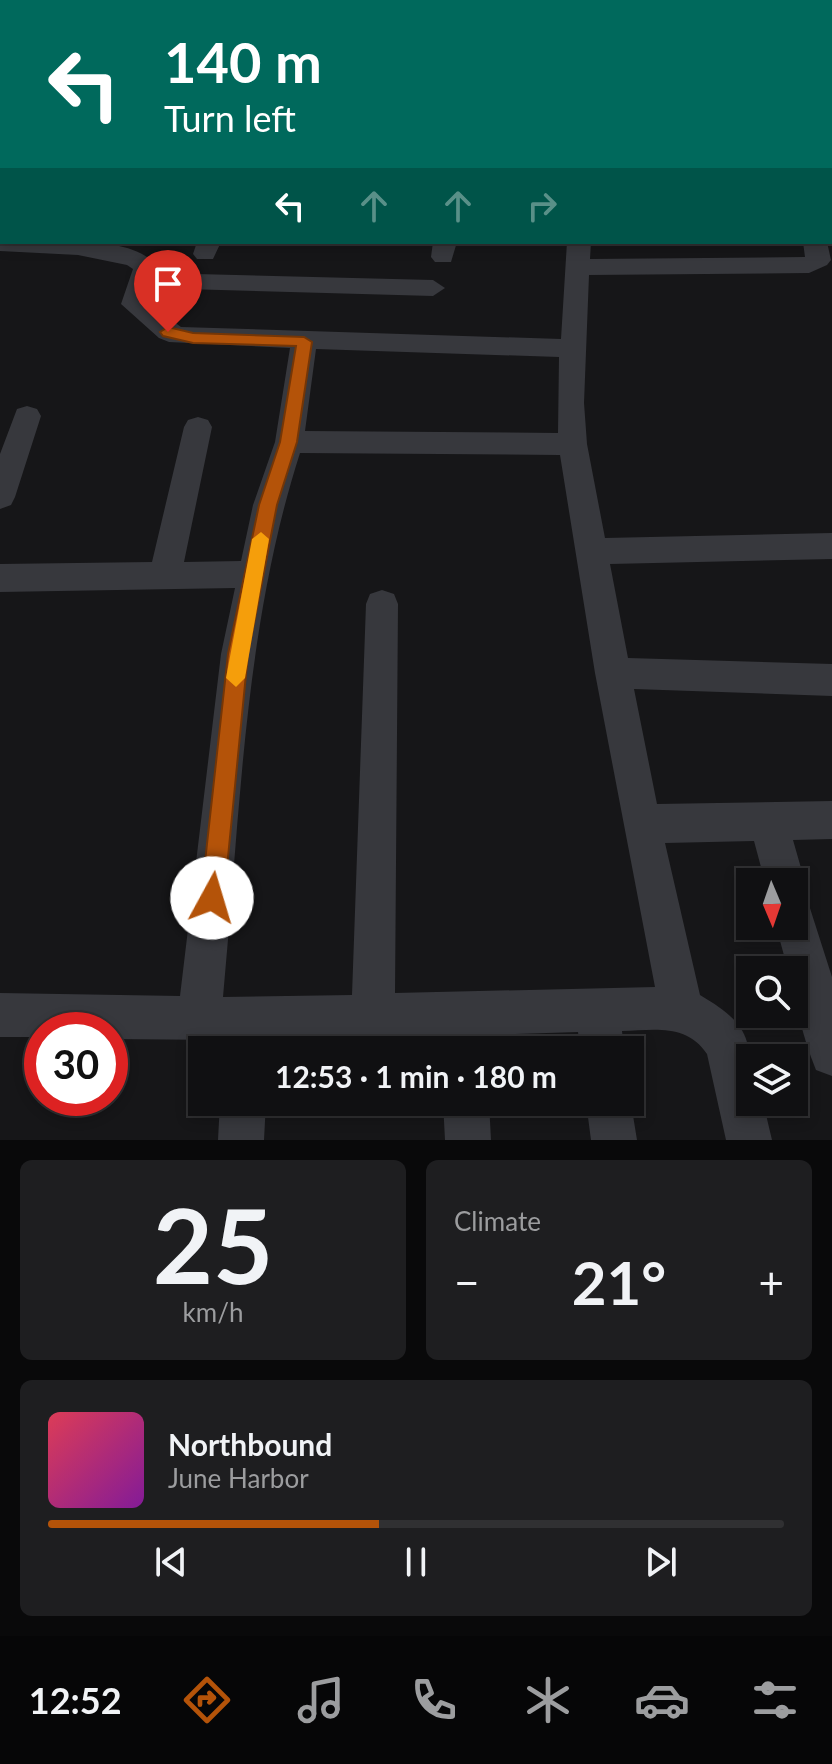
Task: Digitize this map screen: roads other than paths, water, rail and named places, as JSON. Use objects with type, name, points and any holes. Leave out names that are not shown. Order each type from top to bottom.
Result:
[{"type":"street","points":[[0,244],[77,248],[138,258],[145,267],[142,280],[132,297],[134,304],[168,332],[193,338],[575,348]]},
{"type":"street","points":[[681,1008],[612,673],[595,551],[573,444],[570,403],[578,254],[809,265],[819,260],[815,244]]},
{"type":"street","points":[[142,280],[433,288]]},
{"type":"street","points":[[199,1020],[238,654],[268,505],[289,442],[304,342]]},
{"type":"street","points":[[0,497],[27,416]]},
{"type":"street","points":[[165,575],[198,427]]},
{"type":"street","points":[[289,442],[573,444]]},
{"type":"street","points":[[595,551],[832,546]]},
{"type":"street","points":[[0,578],[253,574]]},
{"type":"street","points":[[373,1016],[382,604]]},
{"type":"street","points":[[612,673],[832,680]]},
{"type":"street","points":[[641,824],[832,820]]},
{"type":"street","points":[[768,822],[781,868]]},
{"type":"street","points":[[804,940],[823,987],[832,1054]]},
{"type":"street","points":[[0,1015],[199,1020],[246,1034],[373,1016],[462,1031],[600,1030],[681,1008],[716,1029],[727,1046],[749,1140]]},
{"type":"street","points":[[241,1140],[242,1116]]},
{"type":"street","points":[[467,1116],[468,1140]]},
{"type":"street","points":[[611,1116],[614,1140]]}]
